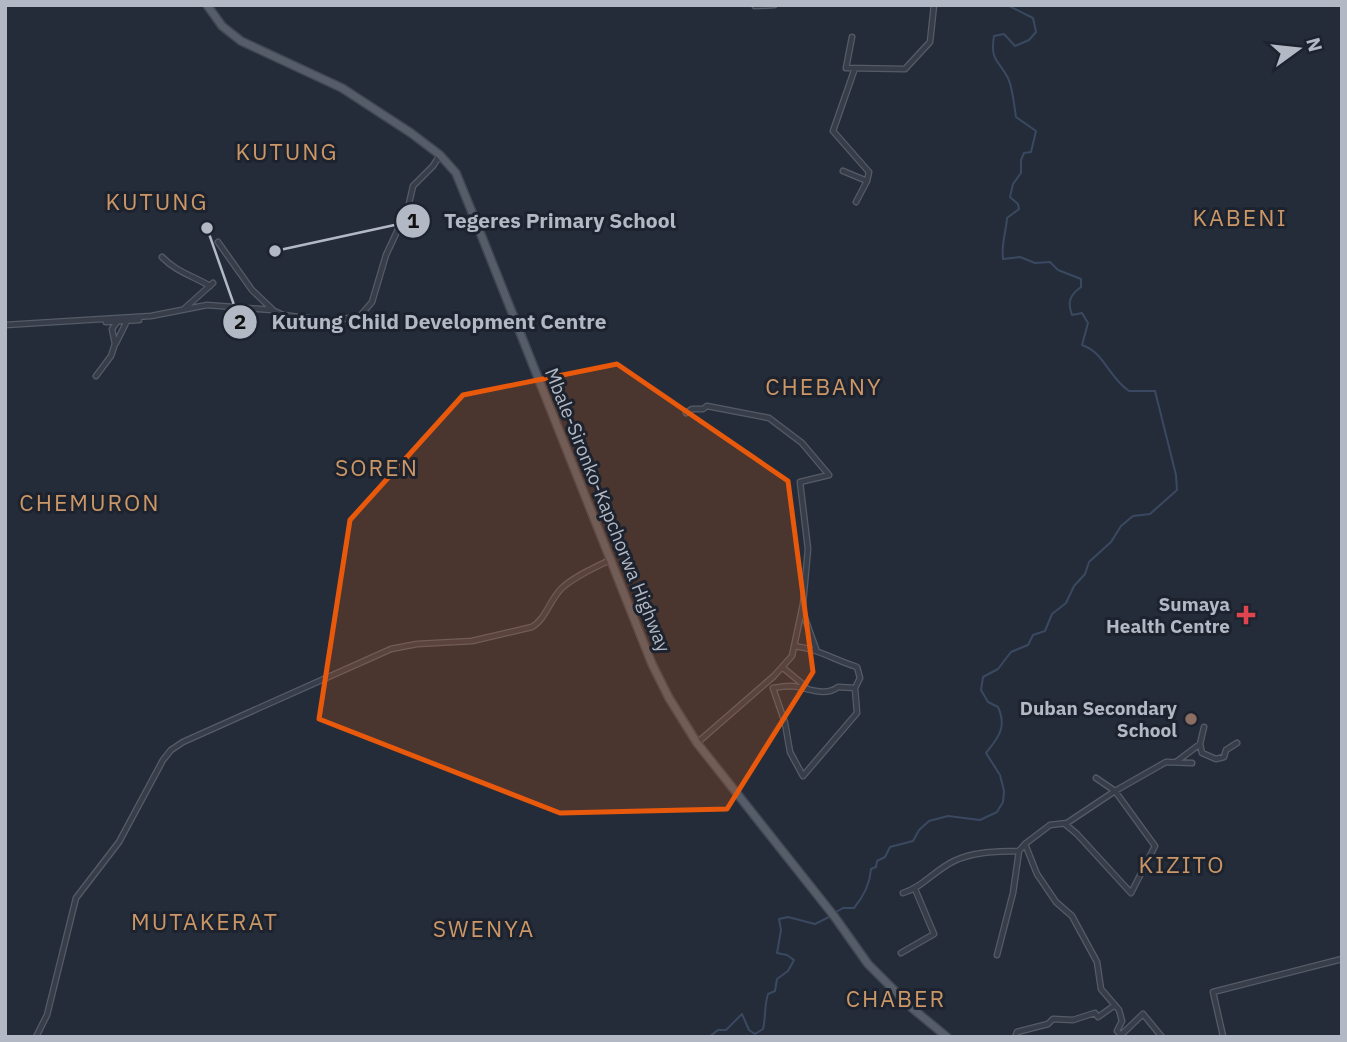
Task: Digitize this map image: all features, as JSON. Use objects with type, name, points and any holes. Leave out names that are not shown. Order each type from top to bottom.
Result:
[{"type":"main road","name":"Mbale-Sironko-Kapchorwa Highway","points":[[206,5],[222,26],[241,41],[342,88],[411,133],[440,155],[456,173],[657,675],[675,708],[698,743],[869,964],[887,984],[947,1037]]},
{"type":"street","points":[[755,6],[774,5]]},
{"type":"street","points":[[852,37],[846,68],[905,69],[930,43],[934,5]]},
{"type":"street","points":[[855,68],[832,131],[869,172],[856,202]]},
{"type":"street","points":[[5,325],[151,316],[218,305],[272,310],[284,315],[332,321],[349,320],[365,314],[372,302],[386,255],[408,208],[413,186],[440,155]]},
{"type":"street","points":[[843,171],[867,181]]},
{"type":"street","points":[[218,242],[251,290],[272,310]]},
{"type":"street","points":[[82,321],[126,322],[182,310],[211,285],[174,270],[162,257]]},
{"type":"street","points":[[115,344],[112,329],[117,322]]},
{"type":"street","points":[[96,376],[111,356],[126,322]]},
{"type":"street","points":[[686,412],[706,406],[769,418],[802,443],[829,475],[800,482],[808,549],[802,610],[792,656],[698,743]]},
{"type":"street","points":[[36,1037],[47,1015],[76,898],[110,856],[171,750],[183,742],[391,649],[417,644],[464,642],[531,627],[539,622],[562,588],[610,560]]},
{"type":"street","points":[[802,610],[816,649]]},
{"type":"street","points":[[794,646],[816,649],[835,661],[857,667],[860,678],[855,688],[857,713],[803,776],[790,752],[785,723],[773,688],[790,686],[815,691],[833,691],[838,687],[855,688]]},
{"type":"street","points":[[781,667],[807,688]]},
{"type":"street","points":[[1204,727],[1200,744],[1202,753],[1216,759],[1224,757],[1226,750],[1237,743]]},
{"type":"street","points":[[1175,762],[1200,744]]},
{"type":"street","points":[[902,893],[915,889],[952,862],[978,852],[1018,851],[1050,825],[1064,824],[1166,762],[1192,763]]},
{"type":"street","points":[[1064,824],[1077,834],[1131,892],[1155,846],[1115,791],[1096,778]]},
{"type":"street","points":[[1025,845],[1037,874],[1056,902],[1072,916],[1097,961],[1101,989],[1119,1010],[1122,1021],[1117,1031],[1120,1036],[1143,1014],[1163,1036]]},
{"type":"street","points":[[997,955],[1013,894],[1018,851]]},
{"type":"street","points":[[901,953],[934,934],[915,889]]},
{"type":"street","points":[[1223,1037],[1213,992],[1342,959]]},
{"type":"street","points":[[1015,1037],[1017,1031],[1048,1024],[1053,1019],[1073,1020],[1095,1013],[1098,1017],[1115,1005]]},
{"type":"highlighted area","points":[[617,364],[788,481],[813,672],[727,809],[560,813],[319,719],[350,520],[463,395]]},
{"type":"waterway","points":[[836,912],[843,908],[854,908],[866,890],[871,869],[876,867],[877,861],[885,857],[890,847],[913,841],[919,830],[929,821],[948,816],[980,820],[997,812],[1003,802],[1004,791],[1000,775],[986,753],[998,737],[1002,720],[998,707],[988,702],[981,690],[983,677],[998,669],[1011,652],[1028,645],[1033,635],[1045,631],[1052,614],[1066,603],[1074,586],[1085,574],[1089,562],[1111,542],[1121,526],[1133,516],[1150,514],[1177,490],[1176,475],[1155,391],[1129,391],[1096,354],[1082,345],[1088,323],[1082,313],[1072,315],[1070,306],[1072,296],[1081,287],[1081,279],[1058,270],[1050,262],[1035,263],[1020,257],[1003,259],[1007,218],[1019,209],[1018,204],[1010,197],[1013,184],[1021,173],[1024,153],[1031,152],[1036,131],[1016,117],[1010,82],[994,55],[994,36],[1004,34],[1015,46],[1029,40],[1036,32],[1033,18],[1007,5]]},
{"type":"waterway","points":[[709,1037],[718,1030],[726,1030],[742,1014],[749,1030],[755,1034],[763,1029],[768,994],[775,991],[777,979],[788,971],[794,960],[777,953],[781,930],[779,919],[788,917],[815,924],[831,916]]},
{"type":"place","name":"Kutung Child Development Centre","points":[[207,228]]},
{"type":"place","name":"Tegeres Primary School","points":[[275,251]]},
{"type":"place","name":"Sumaya Health Centre","points":[[1246,615]]},
{"type":"place","name":"Duban Secondary School","points":[[1191,719]]},
{"type":"district","name":"KUTUNG","points":[[287,152]]},
{"type":"district","name":"KUTUNG","points":[[157,202]]},
{"type":"district","name":"KABENI","points":[[1240,218]]},
{"type":"district","name":"CHEBANY","points":[[824,387]]},
{"type":"district","name":"SOREN","points":[[377,468]]},
{"type":"district","name":"CHEMURON","points":[[90,503]]},
{"type":"district","name":"KIZITO","points":[[1182,865]]},
{"type":"district","name":"MUTAKERAT","points":[[205,922]]},
{"type":"district","name":"SWENYA","points":[[484,929]]},
{"type":"district","name":"CHABER","points":[[896,999]]}]
